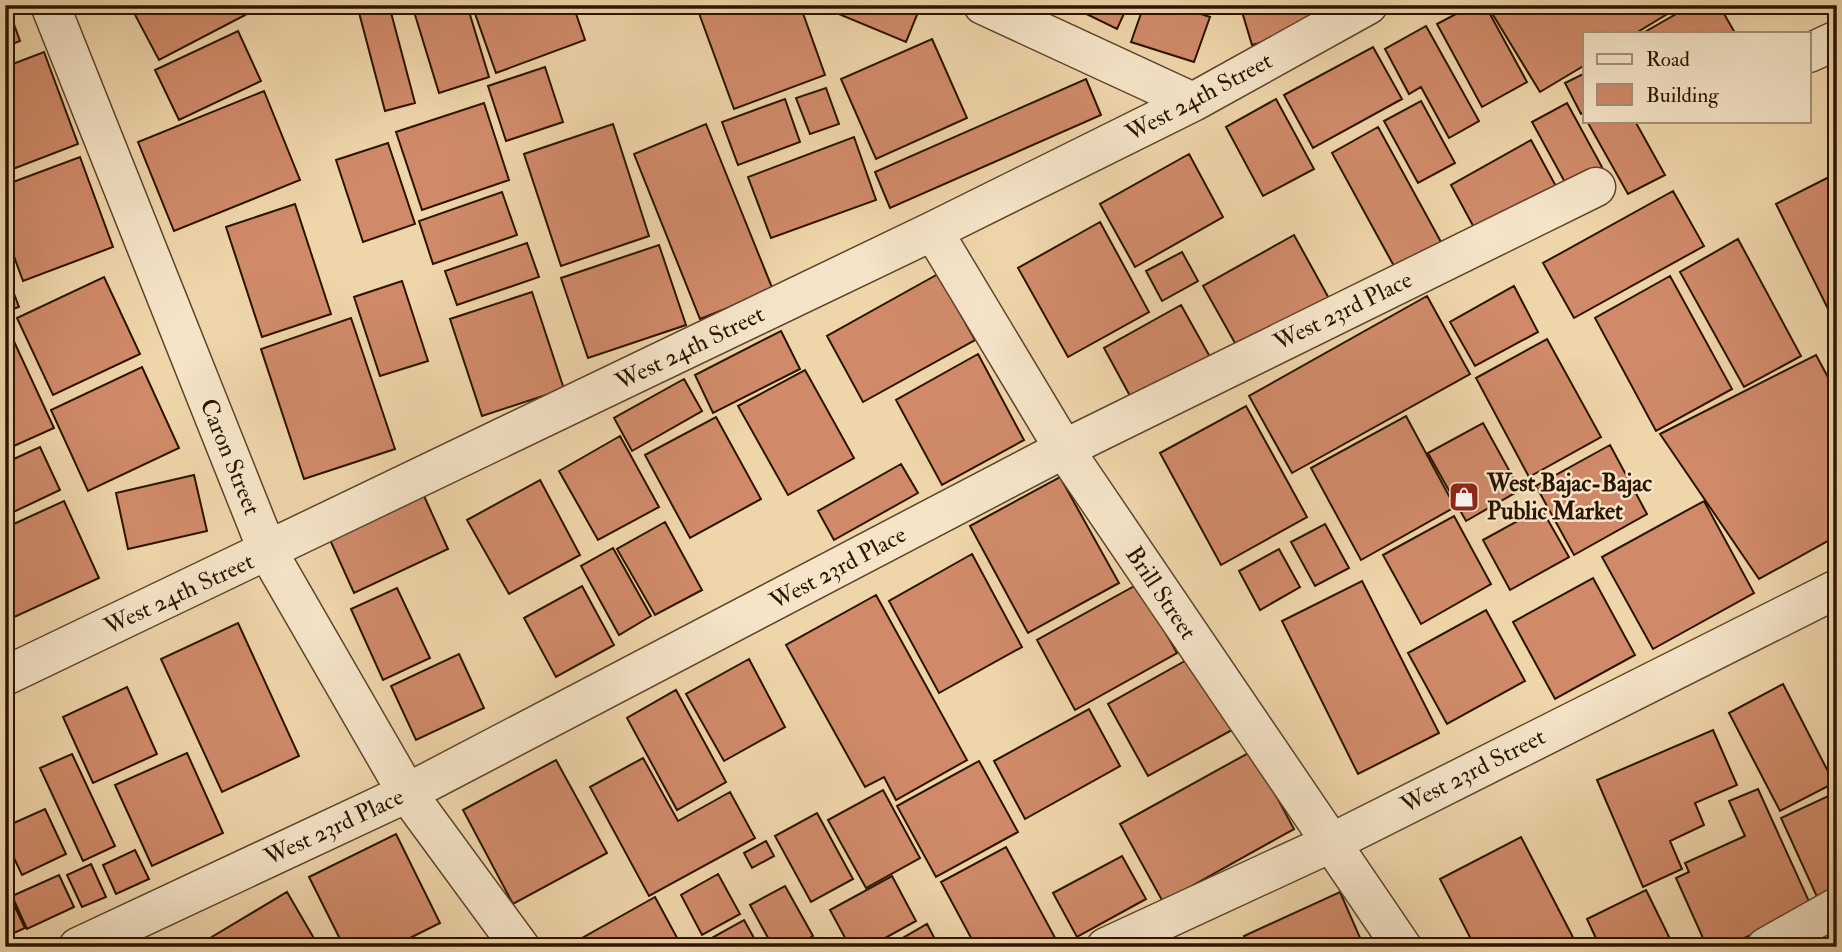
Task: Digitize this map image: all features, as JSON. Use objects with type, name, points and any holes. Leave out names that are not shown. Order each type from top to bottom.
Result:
[{"type":"street","name":"Caron Street","points":[[50,5],[268,552],[407,793],[520,947]]},
{"type":"street","points":[[983,5],[1193,102]]},
{"type":"street","name":"West 24th Street","points":[[5,677],[933,231],[1193,102],[1368,5]]},
{"type":"street","points":[[1811,52],[1837,40]]},
{"type":"street","name":"West 23rd Place","points":[[78,947],[407,793],[1064,449],[1596,187]]},
{"type":"street","name":"Brill Street","points":[[933,231],[1064,449],[1402,947]]},
{"type":"street","name":"West 23rd Street","points":[[1106,947],[1331,843],[1837,589]]},
{"type":"street","points":[[1766,947],[1837,907]]},
{"type":"building","points":[[5,5],[20,41],[5,47]]},
{"type":"building","points":[[144,5],[245,5],[249,13],[159,60],[133,11]]},
{"type":"building","points":[[357,5],[389,5],[415,103],[385,111]]},
{"type":"building","points":[[412,5],[467,5],[489,77],[439,93]]},
{"type":"building","points":[[472,5],[550,5],[551,9],[561,5],[573,5],[585,40],[496,73]]},
{"type":"building","points":[[696,5],[800,5],[825,75],[734,109]]},
{"type":"building","points":[[831,5],[921,5],[906,42],[829,10]]},
{"type":"building","points":[[1068,5],[1128,5],[1117,29]]},
{"type":"building","points":[[1144,5],[1174,5],[1210,17],[1194,62],[1131,42]]},
{"type":"building","points":[[1240,5],[1309,5],[1315,28],[1252,45]]},
{"type":"building","points":[[1473,5],[1485,5],[1527,82],[1482,107],[1437,24]]},
{"type":"building","points":[[1487,5],[1682,5],[1638,32],[1583,32],[1583,66],[1540,92]]},
{"type":"building","points":[[1692,5],[1719,5],[1734,32],[1645,32]]},
{"type":"building","points":[[1426,26],[1479,121],[1449,138],[1421,87],[1409,94],[1385,49]]},
{"type":"building","points":[[238,31],[261,81],[179,120],[155,70]]},
{"type":"building","points":[[932,39],[967,118],[876,159],[841,79]]},
{"type":"building","points":[[1373,47],[1402,99],[1313,148],[1284,95]]},
{"type":"building","points":[[44,52],[78,144],[5,172],[5,67]]},
{"type":"building","points":[[545,67],[563,122],[506,141],[488,86]]},
{"type":"building","points":[[1583,74],[1583,113],[1581,114],[1565,83]]},
{"type":"building","points":[[1086,79],[1101,115],[890,208],[875,172]]},
{"type":"building","points":[[826,88],[839,124],[810,134],[796,98]]},
{"type":"building","points":[[264,91],[300,180],[174,231],[138,142]]},
{"type":"building","points":[[785,99],[800,142],[738,165],[722,122]]},
{"type":"building","points":[[1276,99],[1314,169],[1263,196],[1226,127]]},
{"type":"building","points":[[1421,101],[1455,163],[1418,183],[1384,121]]},
{"type":"building","points":[[484,103],[509,180],[422,210],[396,132]]},
{"type":"building","points":[[1567,103],[1602,167],[1567,186],[1532,122]]},
{"type":"building","points":[[1636,122],[1665,175],[1628,194],[1588,123]]},
{"type":"building","points":[[613,124],[649,236],[561,266],[524,154]]},
{"type":"building","points":[[706,124],[773,290],[700,319],[634,154]]},
{"type":"building","points":[[1378,127],[1446,251],[1400,277],[1332,153]]},
{"type":"building","points":[[854,137],[876,200],[771,238],[748,177]]},
{"type":"building","points":[[1531,140],[1558,190],[1478,235],[1451,185]]},
{"type":"building","points":[[388,143],[415,224],[363,242],[336,160]]},
{"type":"building","points":[[1189,154],[1223,217],[1135,267],[1100,204]]},
{"type":"building","points":[[80,157],[113,247],[23,281],[5,232],[5,185]]},
{"type":"building","points":[[1837,173],[1837,327],[1776,204]]},
{"type":"building","points":[[1673,191],[1704,246],[1574,318],[1543,263]]},
{"type":"building","points":[[502,192],[517,235],[433,264],[419,221]]},
{"type":"building","points":[[295,204],[331,314],[262,337],[226,227]]},
{"type":"building","points":[[1100,222],[1149,312],[1068,357],[1018,268]]},
{"type":"building","points":[[1294,235],[1331,302],[1240,352],[1203,286]]},
{"type":"building","points":[[1738,239],[1801,356],[1744,387],[1680,272]]},
{"type":"building","points":[[527,243],[539,277],[457,305],[445,271]]},
{"type":"building","points":[[659,245],[686,325],[588,358],[561,278]]},
{"type":"building","points":[[1182,252],[1198,281],[1162,301],[1146,271]]},
{"type":"building","points":[[5,270],[19,307],[5,312]]},
{"type":"building","points":[[938,274],[975,340],[863,402],[827,336]]},
{"type":"building","points":[[1670,276],[1732,389],[1656,431],[1595,318]]},
{"type":"building","points":[[104,277],[140,354],[53,395],[17,318]]},
{"type":"building","points":[[402,281],[428,361],[380,376],[354,297]]},
{"type":"building","points":[[1514,286],[1538,332],[1475,366],[1450,322]]},
{"type":"building","points":[[532,292],[564,389],[482,416],[450,319]]},
{"type":"building","points":[[1427,296],[1470,374],[1292,473],[1249,396]]},
{"type":"building","points":[[1181,305],[1214,364],[1136,407],[1104,348]]},
{"type":"building","points":[[351,318],[395,449],[304,479],[261,349]]},
{"type":"building","points":[[5,322],[54,428],[5,450]]},
{"type":"building","points":[[781,331],[800,369],[713,413],[695,375]]},
{"type":"building","points":[[1547,339],[1601,437],[1529,477],[1476,378]]},
{"type":"building","points":[[978,354],[1024,440],[942,485],[896,400]]},
{"type":"building","points":[[1816,355],[1837,394],[1837,536],[1759,579],[1660,434]]},
{"type":"building","points":[[142,367],[179,448],[88,491],[51,410]]},
{"type":"building","points":[[805,370],[854,458],[788,495],[738,406]]},
{"type":"building","points":[[684,379],[702,411],[632,451],[614,418]]},
{"type":"building","points":[[1246,406],[1307,517],[1221,565],[1160,453]]},
{"type":"building","points":[[1406,416],[1455,507],[1361,560],[1311,468]]},
{"type":"building","points":[[716,417],[761,499],[690,538],[645,455]]},
{"type":"building","points":[[1483,423],[1520,490],[1466,521],[1428,453]]},
{"type":"building","points":[[620,436],[659,507],[598,540],[559,471]]},
{"type":"building","points":[[1610,445],[1647,514],[1574,555],[1536,486]]},
{"type":"building","points":[[40,447],[60,490],[5,516],[5,463]]},
{"type":"building","points":[[901,464],[918,493],[834,540],[818,511]]},
{"type":"building","points":[[194,475],[207,531],[128,549],[116,493]]},
{"type":"building","points":[[1060,477],[1119,583],[1028,633],[970,526]]},
{"type":"building","points":[[540,480],[580,555],[509,594],[467,520]]},
{"type":"building","points":[[420,487],[448,549],[354,593],[326,531]]},
{"type":"building","points":[[64,501],[99,578],[10,619],[5,608],[5,528]]},
{"type":"building","points":[[1704,501],[1754,593],[1653,649],[1602,557]]},
{"type":"building","points":[[1541,508],[1569,557],[1510,590],[1483,540]]},
{"type":"building","points":[[1454,516],[1491,584],[1421,624],[1383,555]]},
{"type":"building","points":[[665,522],[702,590],[655,615],[617,549]]},
{"type":"building","points":[[1325,524],[1349,568],[1315,586],[1291,542]]},
{"type":"building","points":[[613,548],[651,616],[619,635],[581,566]]},
{"type":"building","points":[[1279,549],[1300,587],[1260,610],[1239,571]]},
{"type":"building","points":[[972,554],[1022,647],[939,693],[889,601]]},
{"type":"building","points":[[1593,578],[1635,655],[1555,699],[1513,622]]},
{"type":"building","points":[[1362,581],[1439,733],[1358,774],[1282,621]]},
{"type":"building","points":[[1138,584],[1177,653],[1075,710],[1037,640]]},
{"type":"building","points":[[582,586],[614,645],[556,677],[524,618]]},
{"type":"building","points":[[397,588],[430,658],[383,680],[351,609]]},
{"type":"building","points":[[876,595],[967,760],[896,800],[884,777],[865,787],[786,645]]},
{"type":"building","points":[[1486,610],[1525,681],[1447,724],[1408,653]]},
{"type":"building","points":[[238,623],[299,756],[222,792],[161,659]]},
{"type":"building","points":[[459,654],[484,708],[416,740],[391,686]]},
{"type":"building","points":[[1192,657],[1232,730],[1148,776],[1108,704]]},
{"type":"building","points":[[749,659],[785,727],[724,761],[686,694]]},
{"type":"building","points":[[1783,684],[1834,783],[1780,811],[1729,713]]},
{"type":"building","points":[[127,687],[157,754],[93,783],[63,717]]},
{"type":"building","points":[[676,690],[726,782],[677,810],[627,718]]},
{"type":"building","points":[[1089,709],[1120,766],[1025,819],[994,761]]},
{"type":"building","points":[[1713,730],[1737,785],[1695,803],[1704,825],[1670,841],[1682,869],[1643,887],[1597,780]]},
{"type":"building","points":[[1252,751],[1294,829],[1163,902],[1120,824]]},
{"type":"building","points":[[187,753],[223,833],[152,866],[115,785]]},
{"type":"building","points":[[72,754],[115,846],[83,861],[40,768]]},
{"type":"building","points":[[643,758],[678,821],[730,792],[755,838],[649,896],[590,787]]},
{"type":"building","points":[[556,760],[607,853],[513,904],[463,810]]},
{"type":"building","points":[[979,761],[1018,832],[936,877],[897,806]]},
{"type":"building","points":[[1758,789],[1812,908],[1724,947],[1707,947],[1676,878],[1689,872],[1685,863],[1745,836],[1729,801]]},
{"type":"building","points":[[883,790],[920,858],[866,888],[828,820]]},
{"type":"building","points":[[1837,792],[1837,891],[1818,899],[1781,818]]},
{"type":"building","points":[[45,809],[66,854],[22,875],[5,839],[5,827]]},
{"type":"building","points":[[817,813],[853,879],[811,902],[775,836]]},
{"type":"building","points":[[396,834],[440,923],[392,947],[344,947],[309,877]]},
{"type":"building","points":[[1521,837],[1578,947],[1475,947],[1440,879]]},
{"type":"building","points":[[766,841],[774,856],[752,868],[744,853]]},
{"type":"building","points":[[1006,847],[1060,947],[976,947],[941,882]]},
{"type":"building","points":[[135,850],[149,879],[116,894],[103,865]]},
{"type":"building","points":[[1122,856],[1146,899],[1077,937],[1053,893]]},
{"type":"building","points":[[91,864],[106,897],[82,907],[67,875]]},
{"type":"building","points":[[718,874],[740,914],[702,935],[681,895]]},
{"type":"building","points":[[59,875],[74,907],[27,929],[12,896]]},
{"type":"building","points":[[892,876],[916,921],[869,947],[850,947],[830,910]]},
{"type":"building","points":[[5,886],[25,928],[5,937]]},
{"type":"building","points":[[785,886],[813,936],[794,947],[773,947],[750,905]]},
{"type":"building","points":[[1646,890],[1674,947],[1600,947],[1587,919]]},
{"type":"building","points":[[287,892],[319,947],[215,947],[210,938]]},
{"type":"building","points":[[1340,892],[1364,947],[1249,947],[1244,936]]},
{"type":"building","points":[[655,897],[682,947],[566,947]]},
{"type":"building","points":[[744,920],[759,947],[697,947],[697,946]]},
{"type":"building","points":[[927,924],[939,947],[887,947]]},
{"type":"place","name":"West Bajac-Bajac Public Market","points":[[1464,497]]}]
